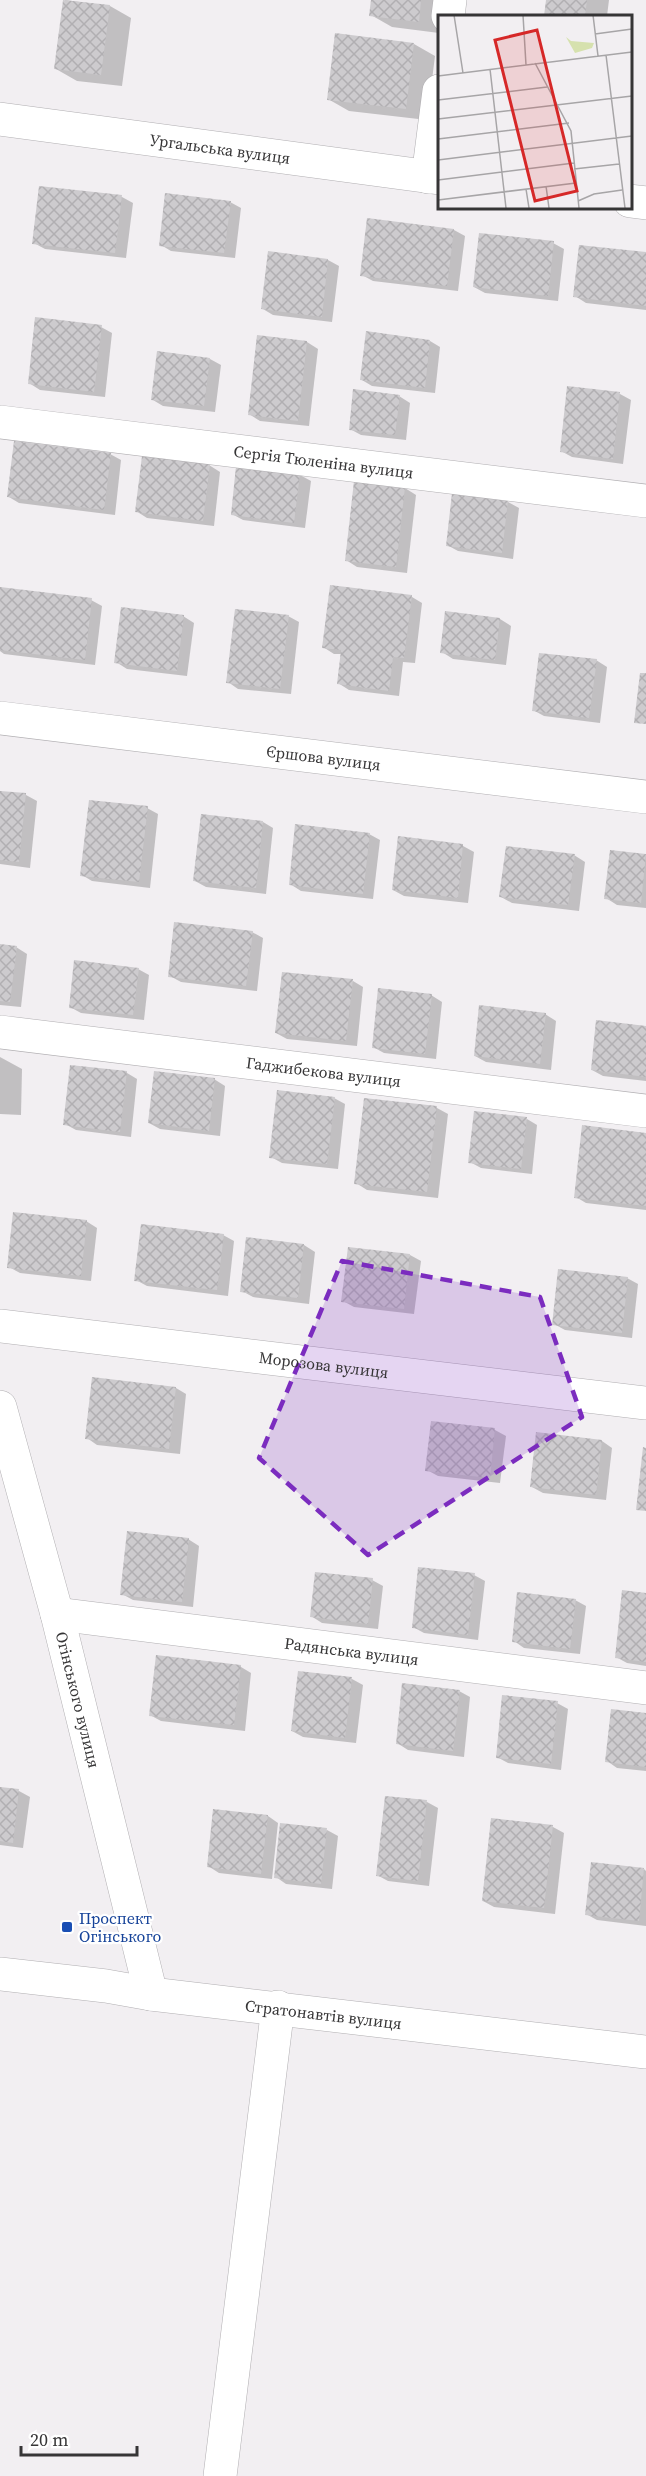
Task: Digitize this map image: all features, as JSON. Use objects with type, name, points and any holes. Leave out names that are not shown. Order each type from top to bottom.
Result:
[{"type":"street","points":[[448,15],[450,0]]},
{"type":"street","points":[[434,178],[438,108]]},
{"type":"street","name":"Ургальська вулиця","points":[[0,119],[434,178]]},
{"type":"street","points":[[631,201],[646,203]]},
{"type":"street","name":"Сергія Тюленіна вулиця","points":[[0,422],[646,501]]},
{"type":"street","name":"Єршова вулиця","points":[[0,718],[646,798]]},
{"type":"street","name":"Гаджибекова вулиця","points":[[0,1032],[646,1111]]},
{"type":"street","name":"Морозова вулиця","points":[[0,1326],[646,1404]]},
{"type":"street","name":"Огінського вулиця","points":[[0,1407],[57,1614],[151,1994]]},
{"type":"street","name":"Радянська вулиця","points":[[57,1614],[646,1688]]},
{"type":"street","name":"Стратонавтів вулиця","points":[[0,1974],[646,2052]]},
{"type":"street","points":[[220,2476],[278,2007]]},
{"type":"highlighted area","points":[[342,1261],[540,1297],[582,1417],[368,1555],[259,1458]]},
{"type":"building","points":[[63,0],[110,5],[101,75],[54,69]]},
{"type":"building","points":[[371,0],[421,0],[419,22],[369,16]]},
{"type":"building","points":[[546,0],[587,0],[585,15],[544,15]]},
{"type":"building","points":[[335,33],[414,43],[406,109],[327,100]]},
{"type":"building","points":[[39,186],[122,195],[115,253],[32,244]]},
{"type":"building","points":[[165,193],[231,201],[224,253],[159,246]]},
{"type":"building","points":[[367,218],[454,229],[447,286],[360,276]]},
{"type":"building","points":[[479,233],[554,241],[548,296],[473,287]]},
{"type":"building","points":[[579,245],[646,252],[646,306],[573,297]]},
{"type":"building","points":[[268,251],[328,259],[322,317],[261,309]]},
{"type":"building","points":[[35,317],[102,325],[94,392],[28,384]]},
{"type":"building","points":[[366,331],[430,340],[425,388],[360,380]]},
{"type":"building","points":[[257,335],[307,341],[298,421],[248,415]]},
{"type":"building","points":[[157,351],[210,358],[204,406],[151,400]]},
{"type":"building","points":[[567,386],[620,392],[613,459],[560,452]]},
{"type":"building","points":[[353,389],[400,395],[395,435],[349,430]]},
{"type":"building","points":[[14,441],[111,453],[104,510],[7,497]]},
{"type":"building","points":[[142,456],[210,464],[203,521],[135,512]]},
{"type":"building","points":[[236,466],[300,473],[294,523],[231,515]]},
{"type":"building","points":[[354,481],[405,487],[396,567],[345,561]]},
{"type":"building","points":[[452,493],[508,500],[502,553],[446,546]]},
{"type":"building","points":[[330,585],[412,595],[404,658],[393,657],[389,691],[337,684],[341,650],[322,648]]},
{"type":"building","points":[[0,587],[92,598],[85,660],[0,650]]},
{"type":"building","points":[[121,607],[184,615],[177,671],[114,663]]},
{"type":"building","points":[[235,609],[289,615],[280,689],[226,683]]},
{"type":"building","points":[[445,611],[500,618],[495,660],[440,653]]},
{"type":"building","points":[[539,653],[597,659],[589,718],[532,711]]},
{"type":"building","points":[[640,673],[646,673],[646,724],[634,723]]},
{"type":"building","points":[[0,791],[26,793],[19,862],[0,860]]},
{"type":"building","points":[[89,800],[148,806],[139,882],[80,876]]},
{"type":"building","points":[[201,814],[263,821],[256,888],[193,881]]},
{"type":"building","points":[[295,824],[370,833],[363,894],[289,885]]},
{"type":"building","points":[[398,836],[463,844],[458,898],[392,890]]},
{"type":"building","points":[[506,846],[575,854],[568,905],[499,897]]},
{"type":"building","points":[[610,850],[646,854],[641,903],[604,899]]},
{"type":"building","points":[[174,922],[253,931],[246,986],[168,977]]},
{"type":"building","points":[[0,944],[17,946],[10,1002],[0,1001]]},
{"type":"building","points":[[74,960],[139,968],[133,1015],[69,1008]]},
{"type":"building","points":[[282,972],[353,979],[346,1041],[275,1033]]},
{"type":"building","points":[[378,988],[432,994],[425,1054],[372,1048]]},
{"type":"building","points":[[479,1005],[546,1013],[540,1064],[474,1056]]},
{"type":"building","points":[[596,1020],[646,1026],[646,1077],[591,1070]]},
{"type":"building","points":[[70,1065],[127,1071],[120,1132],[63,1125]]},
{"type":"building","points":[[154,1071],[215,1078],[209,1131],[148,1123]]},
{"type":"building","points":[[277,1090],[335,1097],[327,1164],[269,1158]]},
{"type":"building","points":[[364,1098],[437,1106],[427,1192],[354,1184]]},
{"type":"building","points":[[474,1111],[527,1117],[521,1169],[468,1163]]},
{"type":"building","points":[[582,1125],[646,1133],[646,1206],[574,1198]]},
{"type":"building","points":[[13,1212],[87,1220],[81,1276],[7,1268]]},
{"type":"building","points":[[141,1224],[224,1234],[217,1290],[134,1281]]},
{"type":"building","points":[[246,1237],[304,1244],[298,1298],[240,1292]]},
{"type":"building","points":[[348,1247],[410,1254],[404,1309],[341,1302]]},
{"type":"building","points":[[558,1269],[628,1277],[622,1333],[552,1325]]},
{"type":"building","points":[[92,1377],[176,1387],[169,1449],[85,1439]]},
{"type":"building","points":[[431,1421],[495,1428],[490,1478],[425,1471]]},
{"type":"building","points":[[536,1432],[602,1440],[596,1495],[530,1487]]},
{"type":"building","points":[[643,1447],[646,1448],[646,1511],[636,1510]]},
{"type":"building","points":[[127,1531],[189,1538],[182,1602],[120,1595]]},
{"type":"building","points":[[418,1567],[475,1573],[468,1635],[412,1628]]},
{"type":"building","points":[[315,1572],[373,1578],[368,1624],[310,1617]]},
{"type":"building","points":[[622,1590],[646,1593],[646,1662],[615,1658]]},
{"type":"building","points":[[517,1592],[576,1599],[570,1649],[512,1642]]},
{"type":"building","points":[[156,1655],[241,1665],[234,1725],[149,1716]]},
{"type":"building","points":[[298,1671],[352,1677],[345,1738],[291,1731]]},
{"type":"building","points":[[402,1683],[460,1690],[453,1751],[396,1744]]},
{"type":"building","points":[[502,1695],[558,1701],[551,1764],[496,1758]]},
{"type":"building","points":[[611,1709],[646,1713],[646,1767],[605,1762]]},
{"type":"building","points":[[0,1787],[19,1789],[13,1843],[0,1841]]},
{"type":"building","points":[[385,1796],[427,1800],[418,1881],[376,1876]]},
{"type":"building","points":[[213,1809],[268,1815],[261,1874],[207,1867]]},
{"type":"building","points":[[491,1818],[553,1825],[544,1908],[482,1901]]},
{"type":"building","points":[[280,1823],[327,1828],[321,1884],[274,1878]]},
{"type":"building","points":[[591,1862],[644,1868],[639,1921],[585,1915]]},
{"type":"place","name":"Проспект Огінського","points":[[67,1927]]}]
